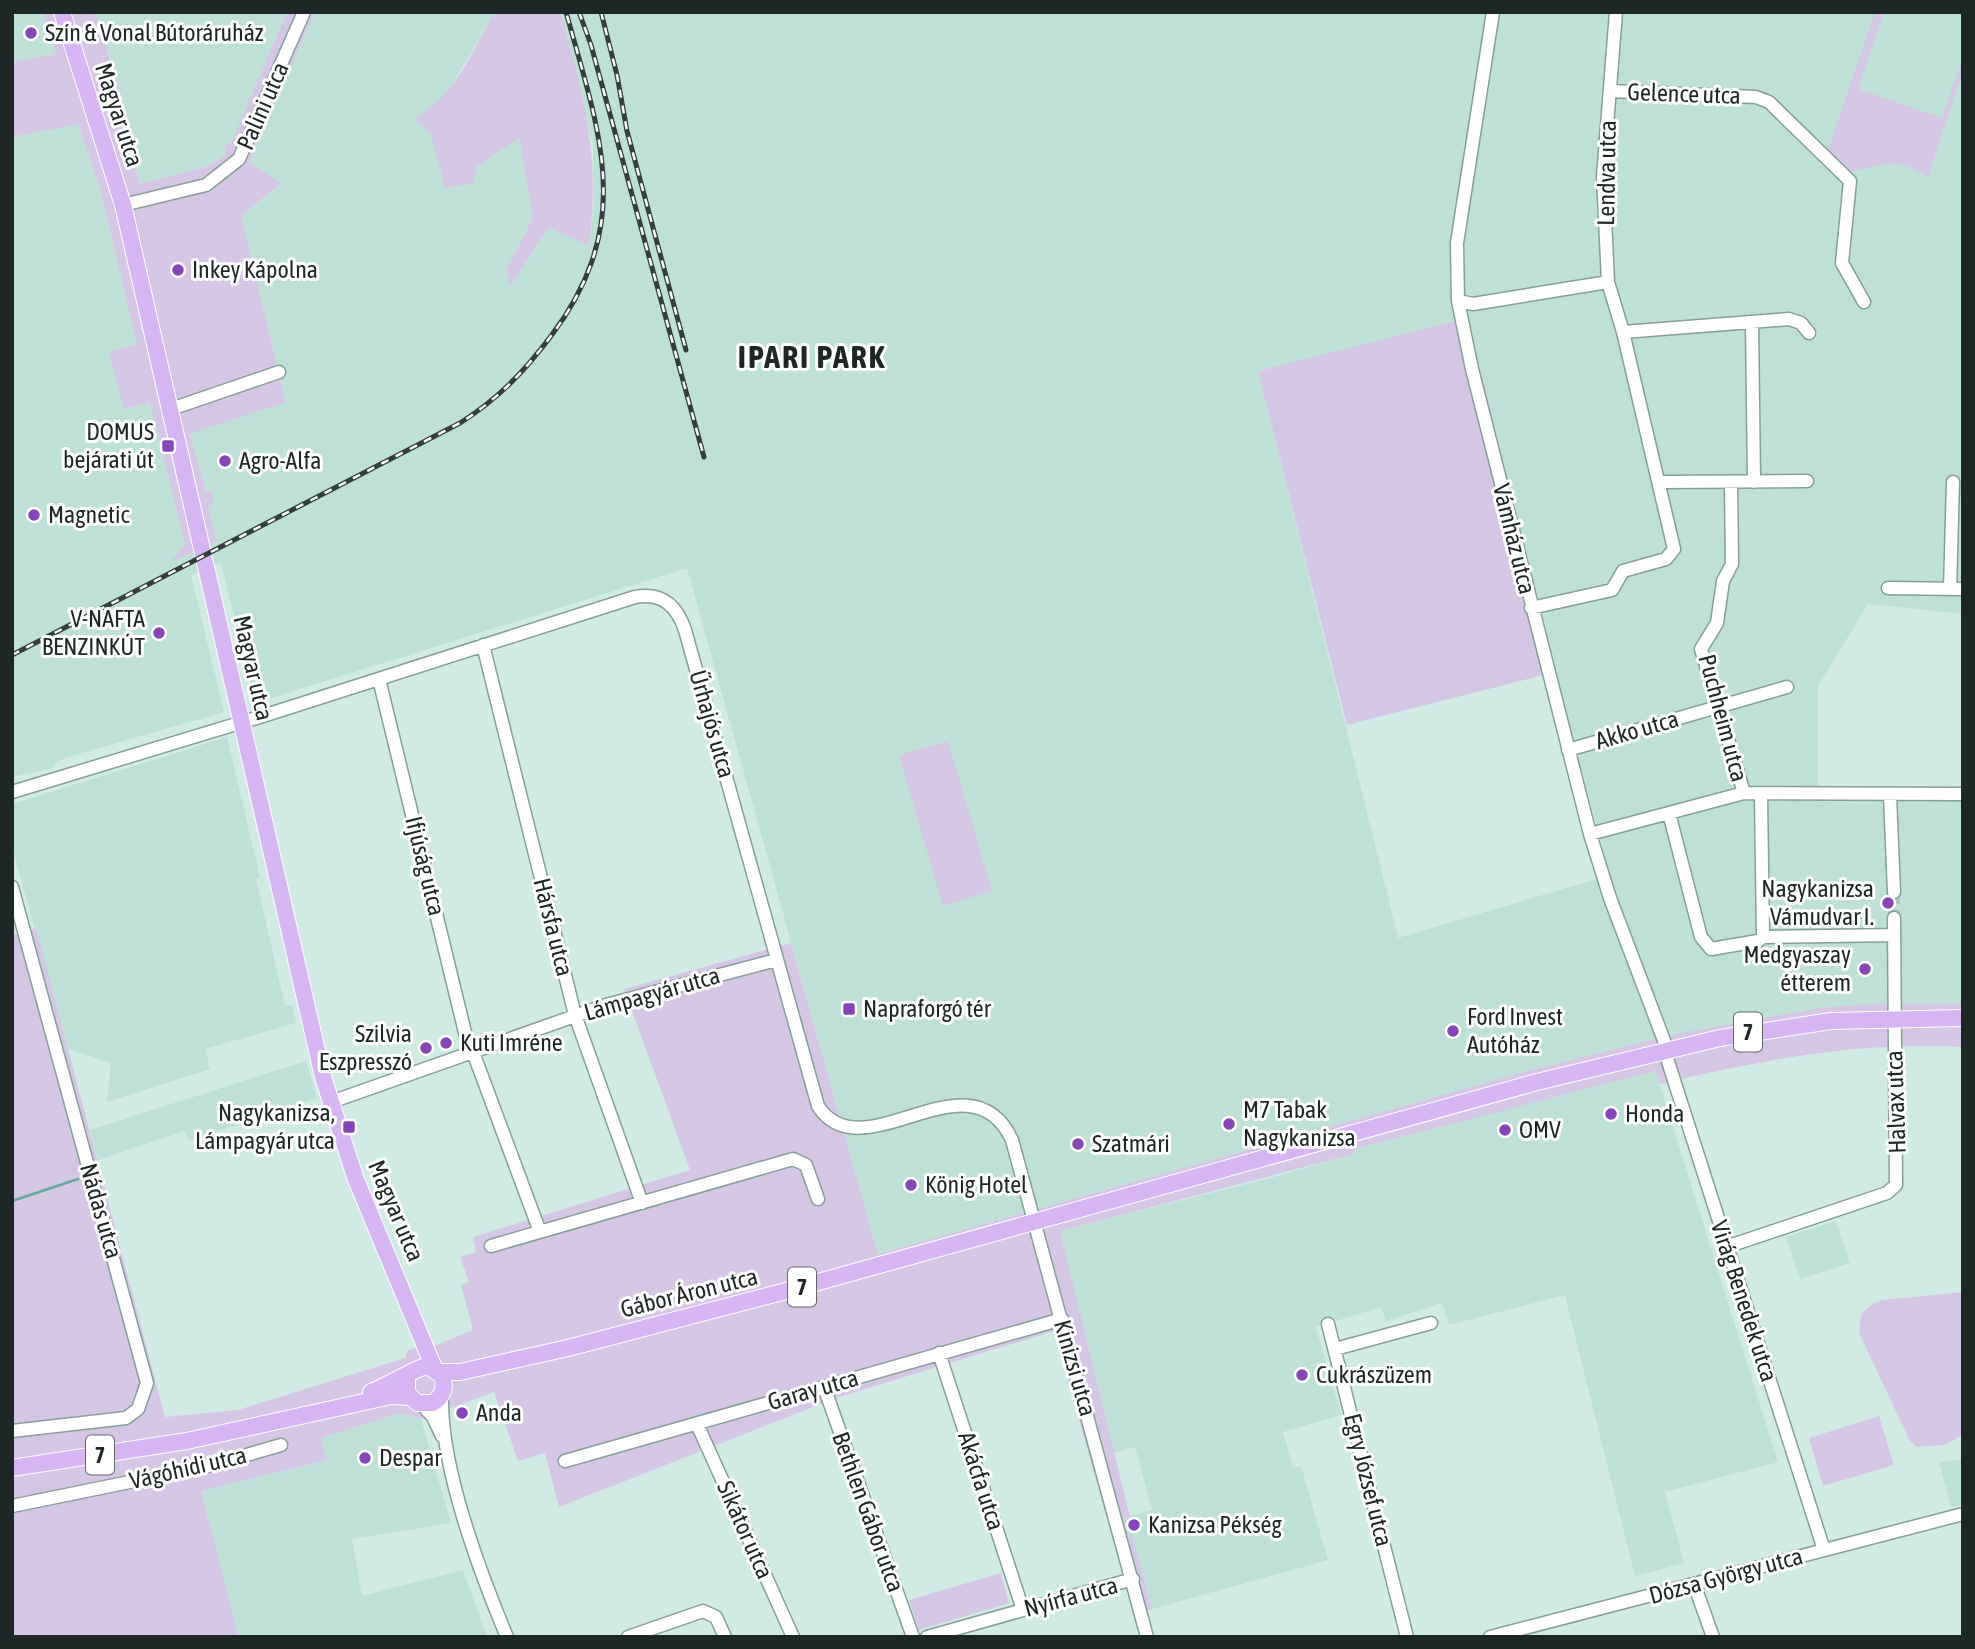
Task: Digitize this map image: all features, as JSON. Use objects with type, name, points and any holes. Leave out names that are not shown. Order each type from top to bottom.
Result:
[{"type":"main road","name":"Magyar utca","points":[[62,12],[123,205],[331,1102],[355,1177],[437,1370]]},
{"type":"main road","name":"Gábor Áron utca","points":[[437,1370],[460,1371],[568,1348],[786,1291],[1537,1082],[1752,1031],[1894,1017],[1963,1018]]},
{"type":"main road","name":"Magyar utca","points":[[409,1374],[415,1360],[417,1328]]},
{"type":"main road","name":"Gábor Áron utca","points":[[443,1393],[462,1381],[568,1348]]},
{"type":"main road","name":"7","points":[[326,1408],[409,1374],[422,1366],[437,1370]]},
{"type":"main road","points":[[437,1370],[443,1393]]},
{"type":"main road","points":[[409,1374],[406,1389],[416,1401]]},
{"type":"main road","name":"7","points":[[12,1468],[187,1441],[326,1408],[391,1396],[433,1403],[443,1393]]},
{"type":"street","name":"Palini utca","points":[[123,205],[206,185],[233,164],[250,139],[304,12]]},
{"type":"street","name":"Vámház utca","points":[[1493,12],[1457,243],[1458,301],[1472,369],[1531,608],[1590,834],[1610,898],[1666,1051]]},
{"type":"street","name":"Lendva utca","points":[[1531,608],[1614,590],[1623,570],[1670,557],[1674,544],[1623,331],[1608,282],[1603,176],[1616,12]]},
{"type":"street","name":"Gelence utca","points":[[1610,91],[1756,97],[1769,102],[1850,181],[1842,263],[1864,302]]},
{"type":"street","points":[[1458,301],[1473,304],[1608,282]]},
{"type":"street","points":[[1623,331],[1789,319],[1801,323],[1809,333]]},
{"type":"street","points":[[1752,322],[1754,482]]},
{"type":"street","points":[[171,409],[279,372]]},
{"type":"street","points":[[1659,482],[1807,481]]},
{"type":"street","name":"Puchheim utca","points":[[1731,482],[1732,564],[1723,581],[1717,623],[1702,649],[1744,793]]},
{"type":"street","points":[[1888,588],[1956,589],[1953,482]]},
{"type":"street","name":"Űrhajós utca","points":[[242,722],[643,596],[665,600],[675,609],[685,630],[810,1087],[818,1106],[833,1124],[855,1128],[956,1106],[979,1105],[986,1109]]},
{"type":"street","name":"Hársfa utca","points":[[483,645],[575,1015],[642,1203]]},
{"type":"street","name":"Ifjúság utca","points":[[379,679],[471,1053],[540,1232]]},
{"type":"street","name":"Akko utca","points":[[1568,750],[1787,687]]},
{"type":"street","points":[[12,792],[242,722]]},
{"type":"street","points":[[1590,834],[1744,793],[1890,796],[1963,794]]},
{"type":"street","points":[[1761,795],[1763,937]]},
{"type":"street","points":[[1890,796],[1894,892]]},
{"type":"street","points":[[1669,813],[1703,943],[1711,949],[1758,941],[1763,937],[1894,934]]},
{"type":"street","name":"Nádas utca","points":[[12,887],[147,1383],[141,1405],[126,1418],[12,1431]]},
{"type":"street","name":"Halvax utca","points":[[1726,1247],[1887,1193],[1896,1185],[1894,918]]},
{"type":"street","points":[[12,940],[26,936]]},
{"type":"street","name":"Lámpagyár utca","points":[[331,1102],[575,1015],[776,960]]},
{"type":"street","name":"Virág Benedek utca","points":[[1666,1051],[1824,1550]]},
{"type":"street","name":"Kinizsi utca","points":[[986,1109],[1001,1121],[1010,1135],[1147,1637]]},
{"type":"street","points":[[491,1246],[793,1159],[802,1161],[806,1166],[818,1199]]},
{"type":"street","name":"Garay utca","points":[[565,1461],[1062,1318]]},
{"type":"street","points":[[1335,1349],[1431,1323]]},
{"type":"street","name":"Egry József utca","points":[[1328,1324],[1407,1637]]},
{"type":"street","name":"Akácfa utca","points":[[939,1353],[1023,1610]]},
{"type":"street","name":"Bethlen Gábor utca","points":[[824,1387],[913,1637]]},
{"type":"street","points":[[443,1393],[449,1453],[477,1564],[507,1637]]},
{"type":"street","points":[[416,1401],[433,1417],[449,1453]]},
{"type":"street","name":"Sikátor utca","points":[[697,1424],[793,1637]]},
{"type":"street","name":"Vágóhídi utca","points":[[12,1506],[208,1466],[281,1445]]},
{"type":"street","name":"Dózsa György utca","points":[[1490,1637],[1963,1514]]},
{"type":"street","name":"Nyírfa utca","points":[[927,1637],[1133,1579]]},
{"type":"street","points":[[1694,1584],[1713,1637]]},
{"type":"street","points":[[628,1637],[704,1611],[716,1617],[725,1637]]},
{"type":"shaded area","name":"Szín & Vonal Bútoráruház","points":[[12,12],[43,12],[56,54],[12,62]]},
{"type":"shaded area","points":[[43,12],[95,12],[133,134],[134,139],[127,141],[140,184],[208,166],[226,155],[224,146],[231,143],[287,12],[315,12],[249,163],[282,183],[241,216],[286,402],[190,434],[206,491],[211,491],[214,504],[208,506],[217,541],[171,562],[185,544],[150,403],[124,409],[109,352],[137,344],[100,189],[78,124],[12,137],[12,62],[56,54]]},
{"type":"shaded area","points":[[95,12],[287,12],[231,143],[224,146],[226,155],[208,166],[140,184],[127,141],[133,134]]},
{"type":"shaded area","points":[[315,12],[495,12],[450,88],[431,110],[476,167],[519,137],[533,218],[506,270],[510,287],[548,228],[589,245],[594,208],[593,145],[560,12],[1963,12],[1963,614],[1868,604],[1818,686],[1818,801],[1963,801],[1963,1004],[1867,1004],[1671,1035],[1527,1071],[878,1254],[687,568],[255,703],[221,562],[191,575],[224,712],[68,757],[56,762],[54,768],[12,777],[12,137],[78,123],[100,189],[137,344],[110,352],[124,409],[150,403],[185,544],[173,561],[217,541],[207,505],[211,491],[206,491],[190,434],[286,402],[241,216],[282,184],[248,164]],"holes":[[[1468,318],[1555,672],[1610,875],[1398,938],[1258,371]]]},
{"type":"shaded area","points":[[495,12],[560,12],[583,99],[593,184],[589,245],[548,228],[510,287],[506,270],[533,218],[519,138],[476,167],[474,183],[445,188],[431,134],[414,118],[428,110],[451,86]]},
{"type":"shaded area","points":[[1875,12],[1884,12],[1858,89],[1942,118],[1963,58],[1963,70],[1928,177],[1907,167],[1888,164],[1847,173],[1827,153]]},
{"type":"shaded area","points":[[1468,318],[1555,672],[1347,725],[1258,371]]},
{"type":"shaded area","points":[[227,737],[260,878],[256,879],[285,1006],[292,1005],[296,1023],[205,1049],[210,1069],[107,1102],[111,1063],[68,1049],[12,847],[12,804]]},
{"type":"shaded area","points":[[948,741],[992,891],[943,906],[899,755]]},
{"type":"shaded area","points":[[36,928],[165,1417],[238,1410],[405,1358],[408,1350],[437,1345],[473,1330],[461,1285],[469,1282],[460,1257],[476,1252],[473,1237],[690,1170],[624,989],[791,943],[878,1254],[1527,1071],[1671,1035],[1820,1008],[1867,1004],[1963,1004],[1963,1047],[1886,1047],[1810,1054],[1660,1084],[1655,1071],[1359,1148],[1350,1155],[1060,1231],[1130,1517],[1124,1519],[1128,1535],[1132,1535],[1152,1609],[1134,1614],[1054,1331],[836,1398],[559,1507],[545,1453],[518,1461],[494,1392],[421,1419],[400,1413],[321,1438],[327,1460],[201,1491],[239,1637],[12,1637],[12,935]]},
{"type":"shaded area","points":[[306,1061],[317,1098],[189,1141],[184,1131],[98,1160],[90,1130]]},
{"type":"shaded area","points":[[1655,1070],[1778,1462],[1665,1492],[1684,1563],[1635,1576],[1565,1295],[1449,1325],[1442,1303],[1386,1321],[1381,1307],[1316,1327],[1341,1415],[1283,1432],[1293,1468],[1301,1466],[1328,1560],[1152,1609],[1132,1535],[1128,1536],[1124,1518],[1152,1510],[1135,1447],[1113,1453],[1059,1231],[1274,1177],[1350,1155],[1359,1148]]},
{"type":"shaded area","points":[[1836,1221],[1850,1263],[1800,1279],[1786,1237]]},
{"type":"shaded area","points":[[1963,1292],[1963,1435],[1944,1445],[1916,1447],[1909,1439],[1859,1333],[1861,1314],[1882,1300]]},
{"type":"shaded area","points":[[400,1413],[421,1419],[451,1523],[352,1539],[362,1596],[463,1570],[487,1637],[239,1637],[201,1491],[327,1460],[321,1438]]},
{"type":"shaded area","points":[[1879,1416],[1894,1465],[1823,1486],[1809,1438]]},
{"type":"shaded area","points":[[1963,1459],[1963,1504],[1951,1507],[1939,1462]]},
{"type":"shaded area","points":[[1001,1573],[1009,1603],[919,1630],[909,1600]]},
{"type":"waterway","points":[[12,1201],[78,1179]]},
{"type":"tunnel","points":[[1894,892],[1894,918]]},
{"type":"railway","points":[[12,655],[460,423],[510,384],[531,361],[551,336],[577,295],[594,255],[602,216],[603,178],[599,139],[566,12]]},
{"type":"railway","points":[[579,12],[591,45],[704,457]]},
{"type":"railway","points":[[601,12],[617,75],[627,131],[686,350]]},
{"type":"place","name":"Szín & Vonal Bútoráruház","points":[[31,33]]},
{"type":"place","name":"Inkey Kápolna","points":[[178,270]]},
{"type":"place","name":"DOMUS bejárati út","points":[[168,446]]},
{"type":"place","name":"Agro-Alfa","points":[[225,461]]},
{"type":"place","name":"Magnetic","points":[[34,515]]},
{"type":"place","name":"V-NAFTA BENZINKÚT","points":[[159,633]]},
{"type":"place","name":"Nagykanizsa Vámudvar I.","points":[[1888,903]]},
{"type":"place","name":"Medgyaszay étterem","points":[[1865,969]]},
{"type":"place","name":"Napraforgó tér","points":[[849,1009]]},
{"type":"place","name":"Ford Invest Autóház","points":[[1453,1031]]},
{"type":"place","name":"Kuti Imréne","points":[[446,1043]]},
{"type":"place","name":"Szilvia Eszpresszó","points":[[426,1048]]},
{"type":"place","name":"Honda","points":[[1611,1114]]},
{"type":"place","name":"M7 Tabak Nagykanizsa","points":[[1229,1124]]},
{"type":"place","name":"Nagykanizsa, Lámpagyár utca","points":[[349,1127]]},
{"type":"place","name":"OMV","points":[[1505,1130]]},
{"type":"place","name":"Szatmári","points":[[1078,1144]]},
{"type":"place","name":"König Hotel","points":[[911,1185]]},
{"type":"place","name":"Cukrászüzem","points":[[1302,1375]]},
{"type":"place","name":"Anda","points":[[462,1413]]},
{"type":"place","name":"Despar","points":[[365,1458]]},
{"type":"place","name":"Kanizsa Pékség","points":[[1134,1525]]},
{"type":"district","name":"IPARI PARK","points":[[812,357]]}]
